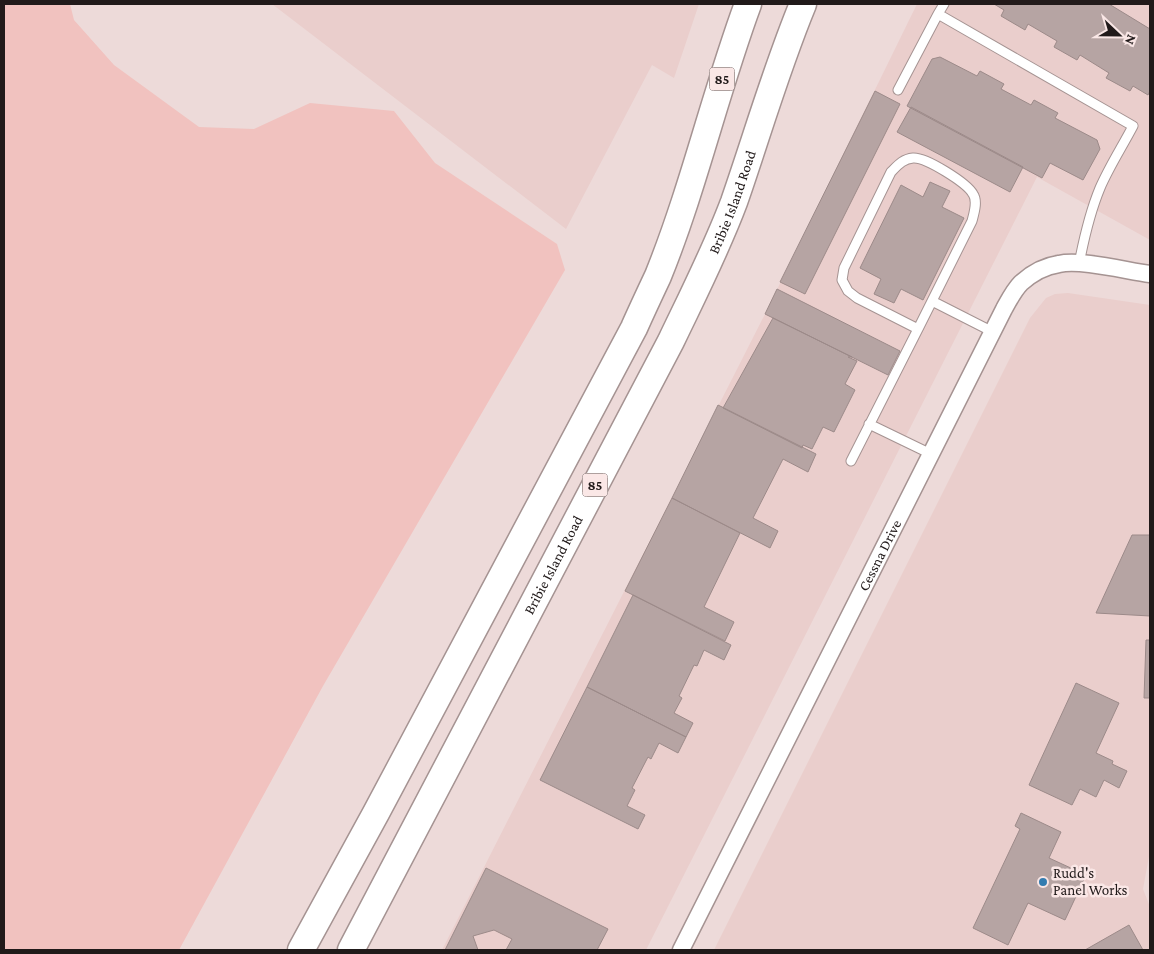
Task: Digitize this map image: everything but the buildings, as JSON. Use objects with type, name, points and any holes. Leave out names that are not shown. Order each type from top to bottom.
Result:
[{"type":"main road","name":"85","points":[[300,950],[381,804],[634,328],[658,275],[681,210],[748,4]]},
{"type":"main road","name":"Bribie Island Road","points":[[351,950],[671,341],[699,283],[733,203],[771,87],[803,4]]},
{"type":"street","name":"Cessna Drive","points":[[681,950],[1011,296],[1022,283],[1040,270],[1059,263],[1150,274]]},
{"type":"lane","points":[[898,90],[944,4]]},
{"type":"lane","points":[[938,14],[1133,126],[1095,201],[1079,264]]},
{"type":"lane","points":[[850,461],[932,302],[972,221],[975,209],[974,195],[963,183],[930,163],[915,158],[903,160],[891,172],[844,268],[842,280],[848,291],[857,298],[918,329]]},
{"type":"lane","points":[[932,302],[993,332]]},
{"type":"lane","points":[[869,424],[931,454]]},
{"type":"shaded area","points":[[4,4],[70,4],[74,20],[114,65],[199,127],[254,129],[310,103],[394,111],[435,163],[557,244],[565,270],[323,686],[179,950],[4,950]]},
{"type":"shaded area","points":[[272,4],[699,4],[674,78],[652,65],[566,229]]},
{"type":"shaded area","points":[[917,4],[1150,4],[1150,240],[1037,177],[646,950],[442,950],[765,314]]},
{"type":"shaded area","points":[[1068,293],[1150,305],[1150,851],[1143,889],[1150,907],[1150,950],[714,950],[1030,318],[1046,298],[1055,294]]},
{"type":"place","name":"Rudd's Panel Works","points":[[1043,882]]}]
